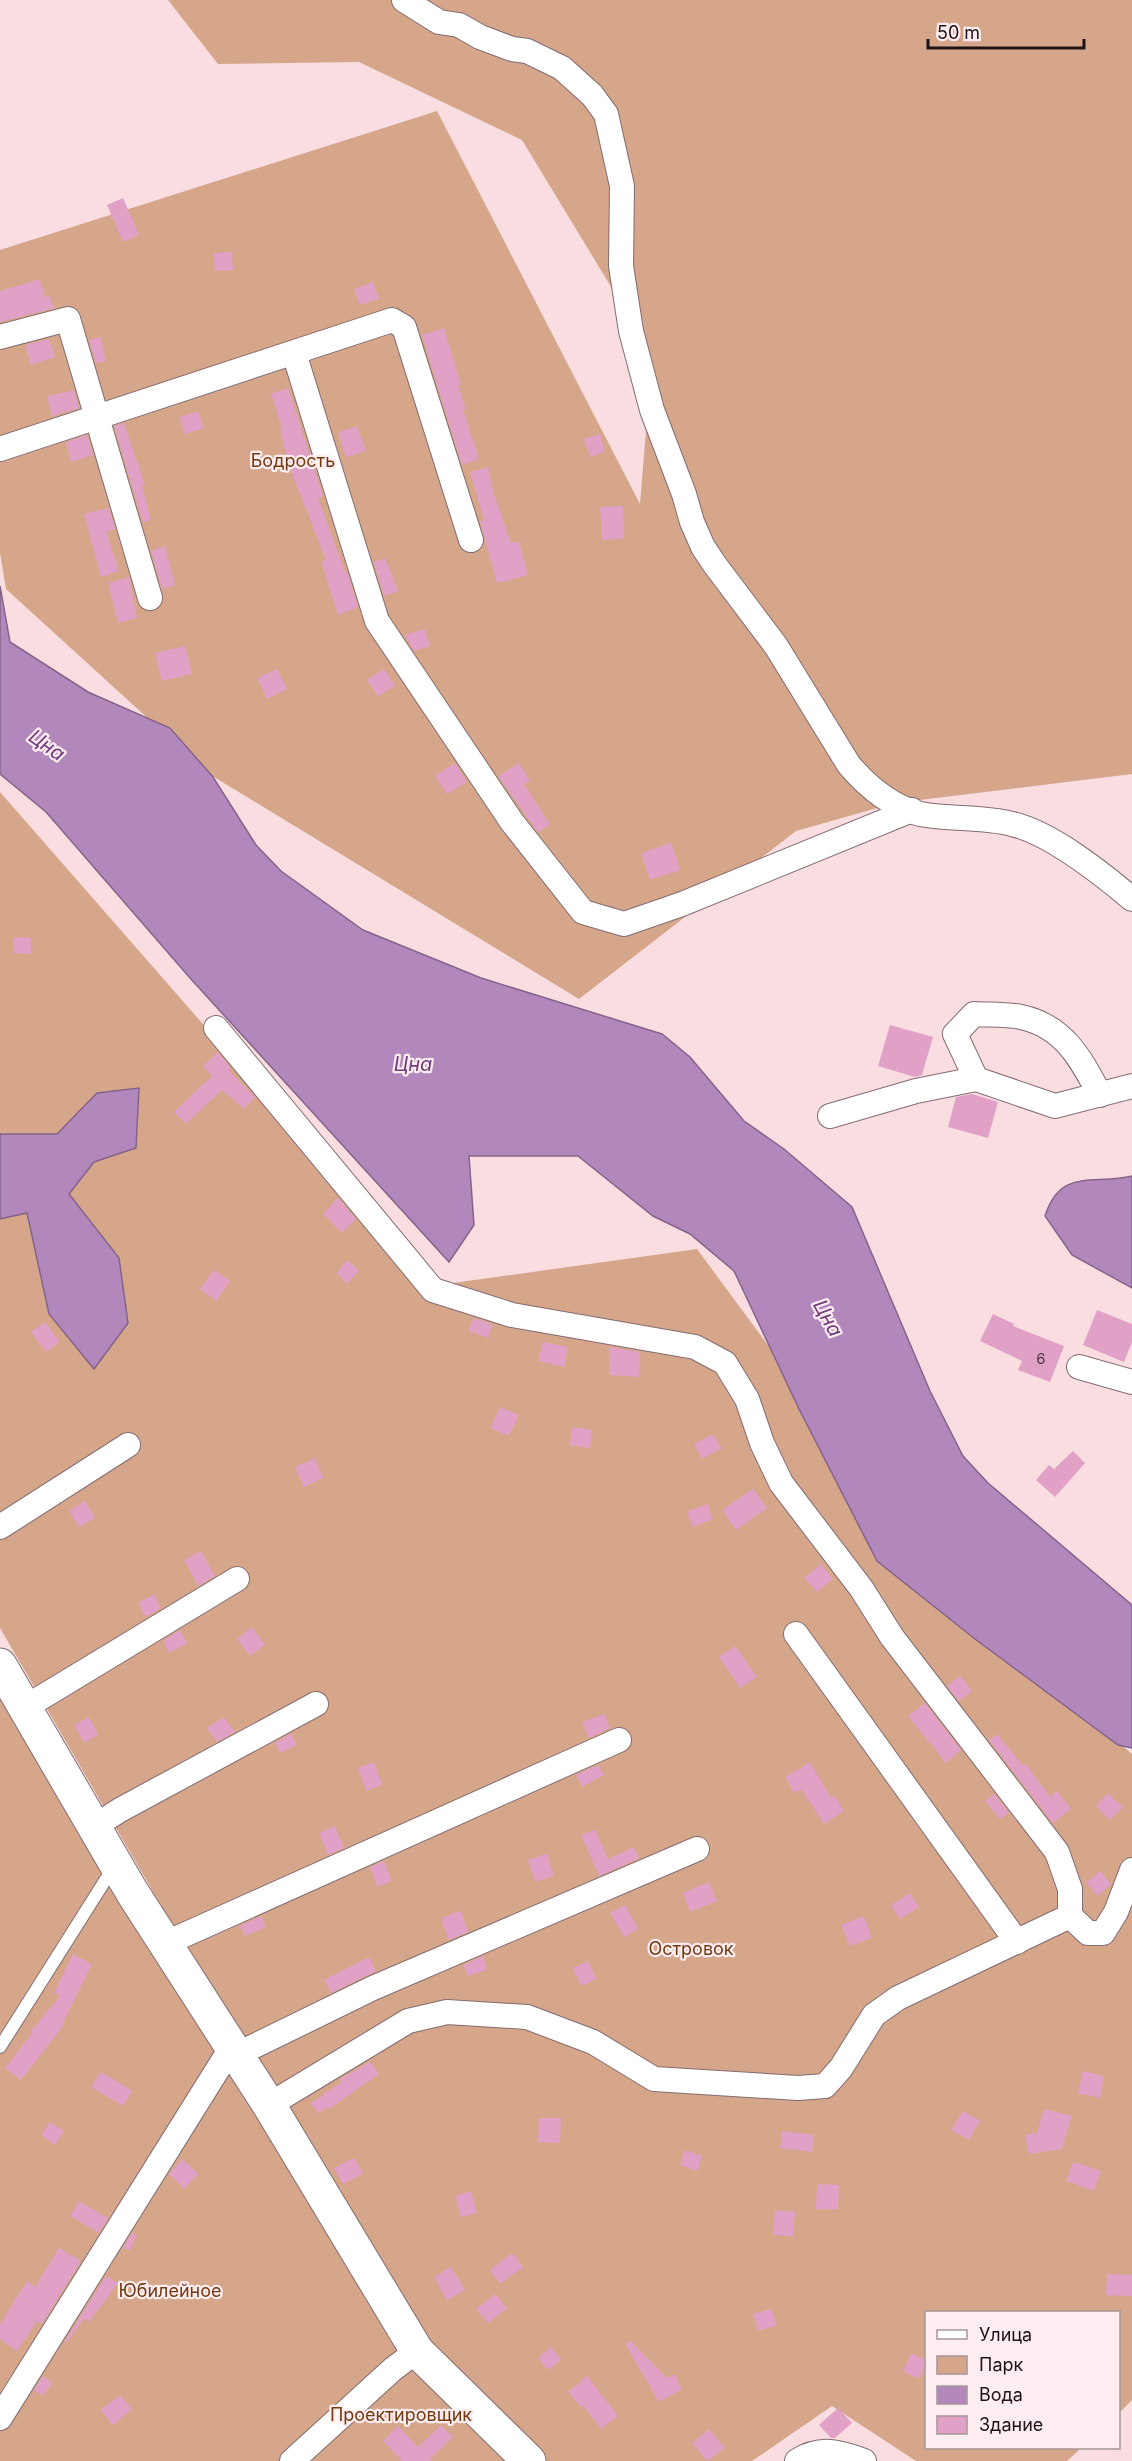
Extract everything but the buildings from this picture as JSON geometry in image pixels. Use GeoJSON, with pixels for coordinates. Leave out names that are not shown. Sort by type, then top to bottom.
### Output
{"type":"FeatureCollection","features":[{"type":"Feature","properties":{"kind":"street"},"geometry":{"type":"LineString","coordinates":[[404,0],[439,22],[459,25],[480,37],[512,49],[527,51],[562,68],[592,95],[606,114],[622,186],[621,266],[631,331],[652,411],[684,494],[692,522],[703,547],[776,646],[849,765],[885,798],[919,813],[974,817],[1012,824],[1034,831],[1070,853],[1132,899]]}},
{"type":"Feature","properties":{"kind":"street"},"geometry":{"type":"LineString","coordinates":[[0,338],[68,319],[150,598]]}},
{"type":"Feature","properties":{"kind":"street"},"geometry":{"type":"LineString","coordinates":[[0,449],[392,320],[404,327],[471,540]]}},
{"type":"Feature","properties":{"kind":"street"},"geometry":{"type":"LineString","coordinates":[[294,352],[377,621],[512,822],[583,912],[624,924],[682,904],[912,810]]}},
{"type":"Feature","properties":{"kind":"street"},"geometry":{"type":"LineString","coordinates":[[975,1079],[955,1034],[974,1014],[1021,1017],[1057,1031],[1081,1058],[1100,1095]]}},
{"type":"Feature","properties":{"kind":"street"},"geometry":{"type":"LineString","coordinates":[[216,1028],[433,1290],[512,1315],[695,1347],[725,1363],[747,1399],[762,1443],[781,1483],[861,1588],[892,1637],[1057,1852],[1070,1889],[1070,1917],[1088,1933],[1103,1933],[1116,1912],[1132,1870]]}},
{"type":"Feature","properties":{"kind":"street"},"geometry":{"type":"LineString","coordinates":[[830,1116],[916,1091],[975,1079],[1055,1106],[1132,1086]]}},
{"type":"Feature","properties":{"kind":"street"},"geometry":{"type":"LineString","coordinates":[[1079,1367],[1132,1382]]}},
{"type":"Feature","properties":{"kind":"street"},"geometry":{"type":"LineString","coordinates":[[0,1527],[128,1445]]}},
{"type":"Feature","properties":{"kind":"street"},"geometry":{"type":"LineString","coordinates":[[237,1579],[9,1689],[95,1826],[115,1864],[164,1944],[268,2105],[417,2351],[518,2458]]}},
{"type":"Feature","properties":{"kind":"street"},"geometry":{"type":"LineString","coordinates":[[796,1634],[1017,1942]]}},
{"type":"Feature","properties":{"kind":"street"},"geometry":{"type":"LineString","coordinates":[[95,1826],[316,1704]]}},
{"type":"Feature","properties":{"kind":"street"},"geometry":{"type":"LineString","coordinates":[[164,1944],[619,1740]]}},
{"type":"Feature","properties":{"kind":"street"},"geometry":{"type":"LineString","coordinates":[[0,2418],[233,2051],[373,1988],[697,1849]]}},
{"type":"Feature","properties":{"kind":"street"},"geometry":{"type":"LineString","coordinates":[[268,2105],[408,2021],[447,2012],[527,2017],[593,2042],[654,2079],[798,2088],[825,2085],[841,2068],[874,2015],[898,1998],[1070,1917]]}},
{"type":"Feature","properties":{"kind":"street"},"geometry":{"type":"LineString","coordinates":[[292,2461],[393,2369],[417,2351]]}},
{"type":"Feature","properties":{"kind":"street"},"geometry":{"type":"LineString","coordinates":[[797,2461],[811,2452],[843,2453],[864,2461]]}},
{"type":"Feature","properties":{"kind":"lane"},"geometry":{"type":"LineString","coordinates":[[0,2047],[115,1864]]}},
{"type":"Feature","properties":{"kind":"green space","name":"Бодрость"},"geometry":{"type":"Polygon","coordinates":[[[168,0],[1132,0],[1132,774],[895,803],[796,831],[579,999],[209,774],[6,589],[0,553],[0,250],[437,111],[640,504],[647,419],[613,290],[522,140],[359,62],[218,64],[168,0]]]}},
{"type":"Feature","properties":{"kind":"green space","name":"Островок"},"geometry":{"type":"Polygon","coordinates":[[[0,792],[432,1286],[697,1249],[968,1616],[1132,1754],[1132,2400],[1120,2412],[1120,2311],[925,2311],[925,2449],[1080,2449],[1067,2461],[916,2461],[832,2406],[752,2461],[543,2461],[417,2331],[268,2090],[0,1628],[0,792]]]}},
{"type":"Feature","properties":{"kind":"green space","name":"Юбилейное"},"geometry":{"type":"Polygon","coordinates":[[[0,1675],[414,2362],[523,2461],[0,2461],[0,1675]]]}},
{"type":"Feature","properties":{"kind":"water","name":"Цна"},"geometry":{"type":"Polygon","coordinates":[[[0,586],[10,642],[88,692],[170,728],[213,777],[256,845],[281,871],[363,930],[481,978],[662,1034],[690,1057],[744,1121],[784,1149],[852,1207],[930,1391],[963,1456],[988,1483],[1132,1605],[1132,1748],[1118,1745],[975,1639],[877,1561],[799,1409],[734,1271],[690,1234],[653,1216],[578,1156],[469,1156],[474,1225],[449,1262],[190,978],[46,812],[0,774],[0,586]]]}},
{"type":"Feature","properties":{"kind":"water"},"geometry":{"type":"Polygon","coordinates":[[[139,1088],[136,1148],[94,1162],[69,1194],[119,1258],[128,1323],[94,1369],[49,1314],[27,1213],[0,1219],[0,1134],[57,1134],[97,1093],[139,1088]]]}},
{"type":"Feature","properties":{"kind":"water"},"geometry":{"type":"Polygon","coordinates":[[[1132,1176],[1132,1288],[1072,1255],[1045,1216],[1052,1200],[1060,1190],[1070,1184],[1132,1176]]]}},
{"type":"Feature","properties":{"kind":"park label","name":"Проектировщик"},"geometry":{"type":"Point","coordinates":[401,2414]}}]}
